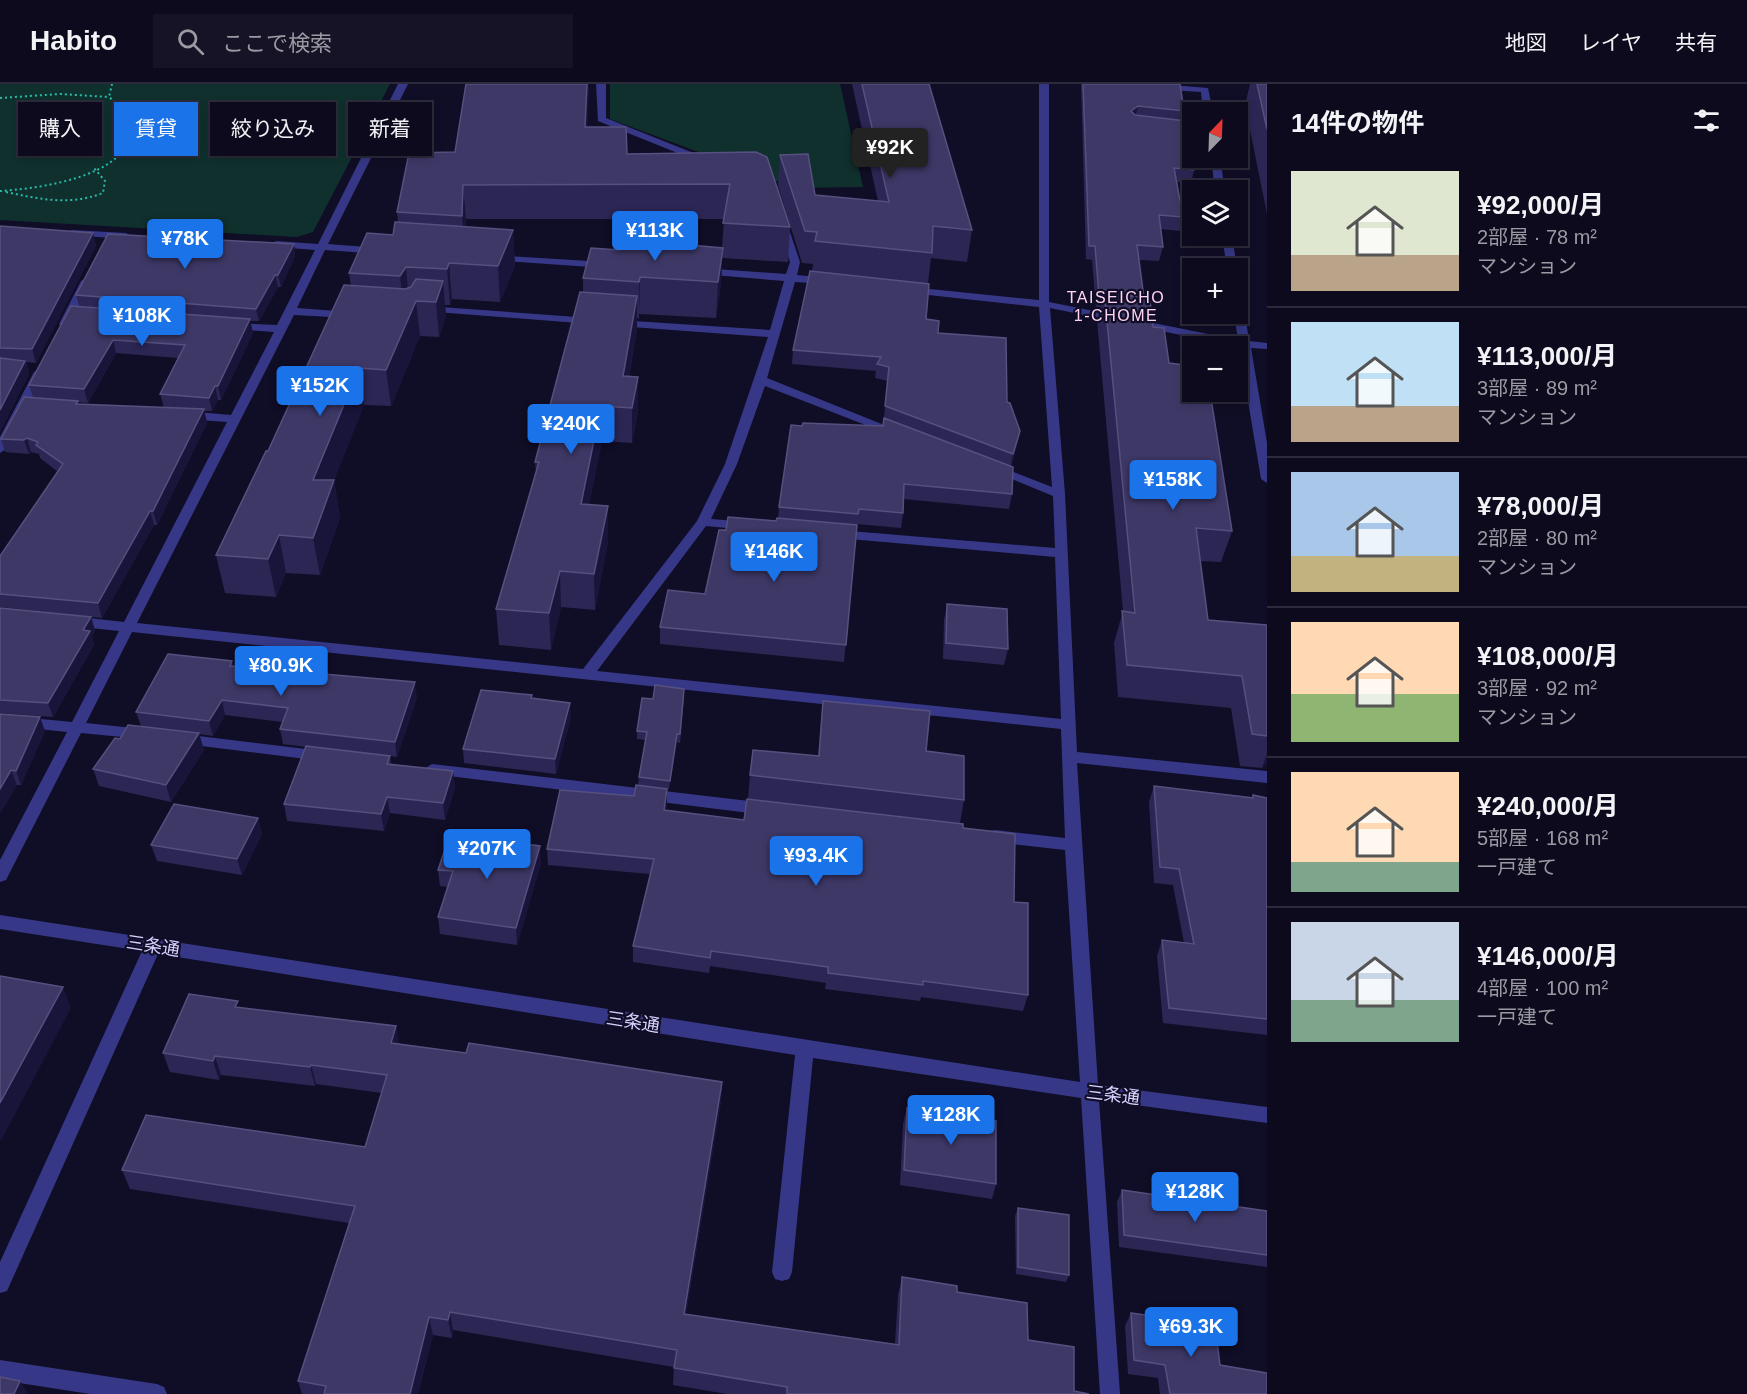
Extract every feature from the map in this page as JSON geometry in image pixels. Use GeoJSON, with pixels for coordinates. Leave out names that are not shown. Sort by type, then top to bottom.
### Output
{"type":"FeatureCollection","features":[{"type":"Feature","properties":{"kind":"street"},"geometry":{"type":"LineString","coordinates":[[0,876],[281,329],[403,84]]}},
{"type":"Feature","properties":{"kind":"street"},"geometry":{"type":"LineString","coordinates":[[601,84],[601,119],[718,166]]}},
{"type":"Feature","properties":{"kind":"street"},"geometry":{"type":"LineString","coordinates":[[1044,84],[1044,304],[1059,494],[1073,845],[1110,1394]]}},
{"type":"Feature","properties":{"kind":"street"},"geometry":{"type":"LineString","coordinates":[[1121,84],[1205,90],[1207,102]]}},
{"type":"Feature","properties":{"kind":"street"},"geometry":{"type":"LineString","coordinates":[[1158,126],[1182,129]]}},
{"type":"Feature","properties":{"kind":"street"},"geometry":{"type":"LineString","coordinates":[[588,673],[703,522],[731,464],[761,380],[795,262],[781,219]]}},
{"type":"Feature","properties":{"kind":"street"},"geometry":{"type":"LineString","coordinates":[[64,232],[107,240],[133,236]]}},
{"type":"Feature","properties":{"kind":"street"},"geometry":{"type":"LineString","coordinates":[[262,243],[391,251]]}},
{"type":"Feature","properties":{"kind":"street"},"geometry":{"type":"LineString","coordinates":[[485,257],[614,266]]}},
{"type":"Feature","properties":{"kind":"street"},"geometry":{"type":"LineString","coordinates":[[684,270],[836,282]]}},
{"type":"Feature","properties":{"kind":"street"},"geometry":{"type":"LineString","coordinates":[[61,332],[76,314],[90,274]]}},
{"type":"Feature","properties":{"kind":"street"},"geometry":{"type":"LineString","coordinates":[[894,288],[1044,304],[1203,336]]}},
{"type":"Feature","properties":{"kind":"street"},"geometry":{"type":"LineString","coordinates":[[414,308],[774,334]]}},
{"type":"Feature","properties":{"kind":"street"},"geometry":{"type":"LineString","coordinates":[[290,311],[361,315]]}},
{"type":"Feature","properties":{"kind":"street"},"geometry":{"type":"LineString","coordinates":[[222,325],[281,329]]}},
{"type":"Feature","properties":{"kind":"street"},"geometry":{"type":"LineString","coordinates":[[1248,344],[1267,346]]}},
{"type":"Feature","properties":{"kind":"street"},"geometry":{"type":"LineString","coordinates":[[0,449],[29,404],[40,366]]}},
{"type":"Feature","properties":{"kind":"street"},"geometry":{"type":"LineString","coordinates":[[1248,372],[1267,479]]}},
{"type":"Feature","properties":{"kind":"street"},"geometry":{"type":"LineString","coordinates":[[761,380],[916,439]]}},
{"type":"Feature","properties":{"kind":"street"},"geometry":{"type":"LineString","coordinates":[[175,414],[233,419]]}},
{"type":"Feature","properties":{"kind":"street"},"geometry":{"type":"LineString","coordinates":[[982,464],[1059,494]]}},
{"type":"Feature","properties":{"kind":"street"},"geometry":{"type":"LineString","coordinates":[[703,522],[763,528]]}},
{"type":"Feature","properties":{"kind":"street"},"geometry":{"type":"LineString","coordinates":[[822,533],[1060,553]]}},
{"type":"Feature","properties":{"kind":"street"},"geometry":{"type":"LineString","coordinates":[[58,619],[1069,724]]}},
{"type":"Feature","properties":{"kind":"street"},"geometry":{"type":"LineString","coordinates":[[0,720],[338,758]]}},
{"type":"Feature","properties":{"kind":"street"},"geometry":{"type":"LineString","coordinates":[[1069,757],[1267,777]]}},
{"type":"Feature","properties":{"kind":"street"},"geometry":{"type":"LineString","coordinates":[[421,768],[777,810]]}},
{"type":"Feature","properties":{"kind":"street"},"geometry":{"type":"LineString","coordinates":[[978,834],[1073,845]]}},
{"type":"Feature","properties":{"kind":"street","name":"三条通"},"geometry":{"type":"LineString","coordinates":[[0,922],[805,1049],[1089,1092],[1267,1115]]}},
{"type":"Feature","properties":{"kind":"street"},"geometry":{"type":"LineString","coordinates":[[0,1284],[153,945]]}},
{"type":"Feature","properties":{"kind":"street"},"geometry":{"type":"LineString","coordinates":[[782,1272],[805,1049]]}},
{"type":"Feature","properties":{"kind":"street"},"geometry":{"type":"LineString","coordinates":[[0,1370],[157,1394]]}},
{"type":"Feature","properties":{"kind":"path"},"geometry":{"type":"LineString","coordinates":[[109,97],[112,84]]}},
{"type":"Feature","properties":{"kind":"path"},"geometry":{"type":"LineString","coordinates":[[0,98],[60,94],[109,97],[138,122],[129,142],[116,158],[33,189],[0,191]]}},
{"type":"Feature","properties":{"kind":"path"},"geometry":{"type":"LineString","coordinates":[[0,191],[68,202],[88,200],[103,193],[105,182],[94,168]]}},
{"type":"Feature","properties":{"kind":"green space"},"geometry":{"type":"Polygon","coordinates":[[[0,84],[390,84],[381,102],[348,102],[348,156],[353,156],[313,232],[297,237],[0,220],[0,84]]]}},
{"type":"Feature","properties":{"kind":"green space"},"geometry":{"type":"Polygon","coordinates":[[[610,84],[840,84],[863,187],[795,188],[610,119],[610,84]]]}},
{"type":"Feature","properties":{"kind":"building"},"geometry":{"type":"Polygon","coordinates":[[[466,84],[587,84],[585,127],[626,127],[627,154],[756,152],[767,157],[790,227],[723,223],[730,184],[463,185],[462,216],[397,212],[408,156],[432,156],[432,152],[455,152],[466,84]]]}},
{"type":"Feature","properties":{"kind":"building"},"geometry":{"type":"Polygon","coordinates":[[[862,84],[929,84],[972,230],[933,226],[932,253],[815,241],[817,232],[805,231],[780,155],[808,154],[815,195],[889,202],[862,84]]]}},
{"type":"Feature","properties":{"kind":"building"},"geometry":{"type":"Polygon","coordinates":[[[1083,84],[1180,84],[1182,111],[1138,106],[1131,111],[1135,115],[1182,121],[1182,168],[1194,168],[1194,170],[1174,168],[1182,217],[1159,215],[1163,247],[1137,245],[1144,298],[1104,290],[1102,296],[1099,295],[1095,246],[1089,246],[1083,84]]]}},
{"type":"Feature","properties":{"kind":"building"},"geometry":{"type":"Polygon","coordinates":[[[1257,84],[1267,84],[1267,129],[1257,84]]]}},
{"type":"Feature","properties":{"kind":"building"},"geometry":{"type":"Polygon","coordinates":[[[395,222],[513,230],[498,266],[449,263],[447,269],[406,267],[400,276],[349,273],[367,233],[393,235],[395,222]]]}},
{"type":"Feature","properties":{"kind":"building"},"geometry":{"type":"Polygon","coordinates":[[[0,226],[93,233],[32,349],[0,348],[0,226]]]}},
{"type":"Feature","properties":{"kind":"building"},"geometry":{"type":"Polygon","coordinates":[[[108,234],[294,244],[278,275],[275,275],[256,309],[76,295],[108,234]]]}},
{"type":"Feature","properties":{"kind":"building"},"geometry":{"type":"Polygon","coordinates":[[[623,239],[723,248],[718,282],[640,277],[639,282],[583,278],[591,248],[620,250],[623,239]]]}},
{"type":"Feature","properties":{"kind":"building"},"geometry":{"type":"Polygon","coordinates":[[[810,271],[929,284],[926,319],[939,321],[938,333],[1006,338],[1007,402],[1010,403],[1020,431],[1013,454],[885,406],[889,367],[877,364],[881,357],[793,350],[810,271]]]}},
{"type":"Feature","properties":{"kind":"building"},"geometry":{"type":"Polygon","coordinates":[[[416,279],[443,281],[436,302],[416,301],[386,370],[359,368],[313,480],[334,480],[313,538],[279,535],[268,559],[216,555],[268,451],[344,285],[405,289],[411,287],[416,279]]]}},
{"type":"Feature","properties":{"kind":"building"},"geometry":{"type":"Polygon","coordinates":[[[1104,290],[1150,300],[1153,327],[1164,328],[1169,363],[1182,365],[1182,402],[1212,402],[1232,531],[1196,528],[1208,620],[1267,625],[1267,736],[1252,734],[1242,676],[1127,665],[1122,611],[1135,613],[1104,290]]]}},
{"type":"Feature","properties":{"kind":"building"},"geometry":{"type":"Polygon","coordinates":[[[580,292],[637,296],[623,376],[638,377],[632,408],[601,406],[581,504],[608,506],[594,574],[560,571],[549,613],[496,609],[539,462],[535,462],[580,292]]]}},
{"type":"Feature","properties":{"kind":"building"},"geometry":{"type":"Polygon","coordinates":[[[71,306],[250,319],[218,386],[215,386],[209,398],[160,394],[185,345],[113,340],[84,389],[29,385],[71,306]]]}},
{"type":"Feature","properties":{"kind":"building"},"geometry":{"type":"Polygon","coordinates":[[[0,358],[25,361],[0,410],[0,358]]]}},
{"type":"Feature","properties":{"kind":"building"},"geometry":{"type":"Polygon","coordinates":[[[24,397],[78,401],[76,404],[204,409],[153,511],[150,511],[98,603],[0,594],[0,556],[63,464],[36,445],[38,442],[27,438],[24,440],[1,439],[24,397]]]}},
{"type":"Feature","properties":{"kind":"building"},"geometry":{"type":"Polygon","coordinates":[[[884,418],[1013,467],[1012,494],[904,484],[903,513],[859,509],[858,514],[779,507],[791,425],[802,426],[803,423],[883,426],[884,418]]]}},
{"type":"Feature","properties":{"kind":"building"},"geometry":{"type":"Polygon","coordinates":[[[728,517],[776,521],[777,518],[857,525],[846,645],[660,627],[668,590],[705,594],[719,530],[726,530],[728,517]]]}},
{"type":"Feature","properties":{"kind":"building"},"geometry":{"type":"Polygon","coordinates":[[[947,604],[1007,609],[1008,649],[946,643],[947,604]]]}},
{"type":"Feature","properties":{"kind":"building"},"geometry":{"type":"Polygon","coordinates":[[[0,608],[91,617],[83,630],[90,631],[48,703],[0,700],[0,608]]]}},
{"type":"Feature","properties":{"kind":"building"},"geometry":{"type":"Polygon","coordinates":[[[168,654],[232,661],[230,666],[415,682],[395,742],[280,729],[288,708],[222,700],[209,721],[136,712],[168,654]]]}},
{"type":"Feature","properties":{"kind":"building"},"geometry":{"type":"Polygon","coordinates":[[[655,685],[684,689],[680,734],[677,734],[670,781],[639,777],[647,732],[637,731],[642,698],[653,699],[655,685]]]}},
{"type":"Feature","properties":{"kind":"building"},"geometry":{"type":"Polygon","coordinates":[[[481,690],[532,695],[531,698],[570,703],[555,759],[463,749],[481,690]]]}},
{"type":"Feature","properties":{"kind":"building"},"geometry":{"type":"Polygon","coordinates":[[[823,701],[930,711],[926,751],[964,756],[964,800],[750,775],[753,750],[819,756],[823,701]]]}},
{"type":"Feature","properties":{"kind":"building"},"geometry":{"type":"Polygon","coordinates":[[[0,714],[40,717],[16,771],[11,770],[0,789],[0,714]]]}},
{"type":"Feature","properties":{"kind":"building"},"geometry":{"type":"Polygon","coordinates":[[[128,725],[199,733],[166,785],[93,769],[115,738],[120,739],[128,725]]]}},
{"type":"Feature","properties":{"kind":"building"},"geometry":{"type":"Polygon","coordinates":[[[306,746],[390,756],[387,764],[453,771],[443,803],[387,797],[381,814],[284,804],[306,746]]]}},
{"type":"Feature","properties":{"kind":"building"},"geometry":{"type":"Polygon","coordinates":[[[636,785],[667,789],[664,810],[744,820],[747,799],[963,824],[963,828],[1015,834],[1014,902],[1028,903],[1028,995],[923,981],[923,985],[828,973],[828,967],[711,951],[710,958],[633,946],[654,859],[547,849],[560,790],[634,796],[636,785]]]}},
{"type":"Feature","properties":{"kind":"building"},"geometry":{"type":"Polygon","coordinates":[[[1154,786],[1267,798],[1267,1019],[1169,1008],[1162,940],[1194,944],[1179,869],[1160,867],[1154,786]]]}},
{"type":"Feature","properties":{"kind":"building"},"geometry":{"type":"Polygon","coordinates":[[[174,804],[258,818],[237,859],[151,845],[174,804]]]}},
{"type":"Feature","properties":{"kind":"building"},"geometry":{"type":"Polygon","coordinates":[[[450,834],[540,846],[516,928],[438,917],[453,871],[438,870],[450,834]]]}},
{"type":"Feature","properties":{"kind":"building"},"geometry":{"type":"Polygon","coordinates":[[[0,976],[63,987],[0,1103],[0,976]]]}},
{"type":"Feature","properties":{"kind":"building"},"geometry":{"type":"Polygon","coordinates":[[[189,994],[238,1001],[235,1007],[396,1026],[391,1043],[466,1053],[469,1043],[722,1082],[684,1314],[899,1345],[902,1277],[957,1286],[957,1292],[1027,1303],[1028,1340],[1074,1347],[1074,1391],[1089,1394],[787,1394],[787,1387],[674,1368],[677,1350],[450,1312],[448,1320],[429,1317],[410,1394],[324,1394],[326,1386],[298,1381],[355,1206],[122,1170],[146,1115],[365,1147],[387,1075],[215,1056],[213,1061],[163,1053],[189,994]]]}},
{"type":"Feature","properties":{"kind":"building"},"geometry":{"type":"Polygon","coordinates":[[[907,1108],[996,1121],[996,1184],[904,1170],[907,1108]]]}},
{"type":"Feature","properties":{"kind":"building"},"geometry":{"type":"Polygon","coordinates":[[[1122,1190],[1267,1211],[1267,1255],[1124,1235],[1122,1190]]]}},
{"type":"Feature","properties":{"kind":"building"},"geometry":{"type":"Polygon","coordinates":[[[1018,1208],[1069,1215],[1069,1275],[1018,1267],[1018,1208]]]}},
{"type":"Feature","properties":{"kind":"building"},"geometry":{"type":"Polygon","coordinates":[[[1131,1313],[1215,1325],[1220,1365],[1267,1373],[1267,1394],[1170,1394],[1165,1365],[1134,1360],[1131,1313]]]}},
{"type":"Feature","properties":{"kind":"building"},"geometry":{"type":"Polygon","coordinates":[[[0,1377],[20,1381],[14,1394],[0,1394],[0,1377]]]}},
{"type":"Feature","properties":{"kind":"district","name":"TAISEICHO 1-CHOME"},"geometry":{"type":"Point","coordinates":[1116,306]}}]}
